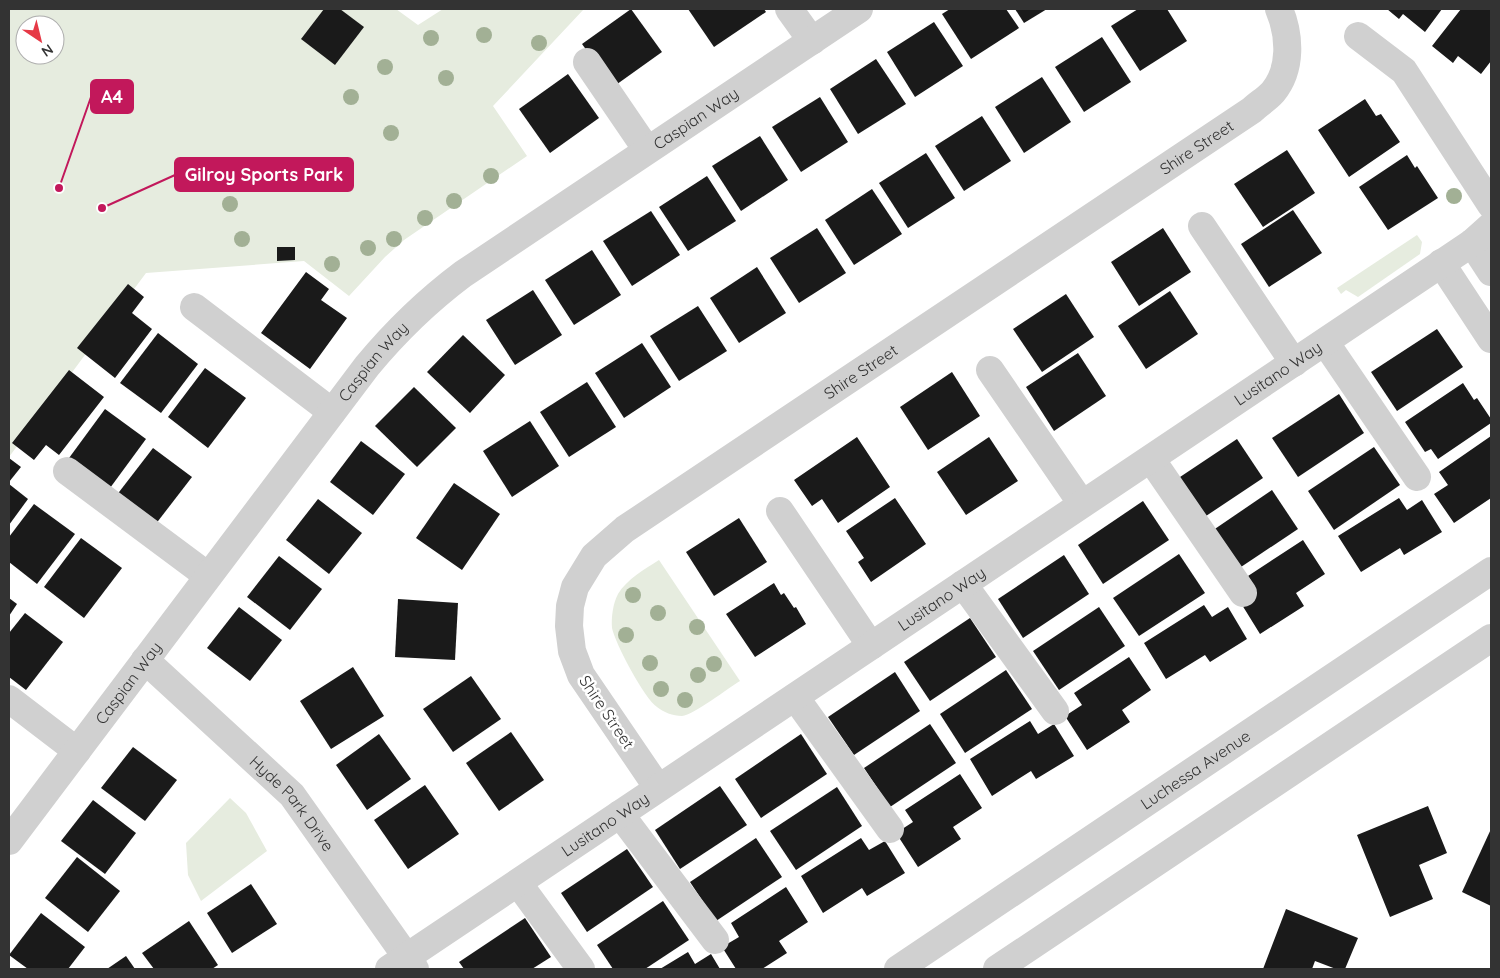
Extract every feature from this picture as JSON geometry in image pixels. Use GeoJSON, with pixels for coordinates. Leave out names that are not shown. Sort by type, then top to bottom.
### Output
{"type":"FeatureCollection","features":[{"type":"Feature","properties":{"kind":"street"},"geometry":{"type":"LineString","coordinates":[[789,9],[812,41]]}},
{"type":"Feature","properties":{"kind":"street","name":"Caspian Way"},"geometry":{"type":"LineString","coordinates":[[9,841],[388,340],[436,294],[463,274],[859,9]]}},
{"type":"Feature","properties":{"kind":"street","name":"Shire Street"},"geometry":{"type":"LineString","coordinates":[[658,788],[581,675],[572,651],[569,626],[570,606],[575,587],[594,556],[625,529],[1252,110],[1273,91],[1286,67],[1286,30],[1279,9]]}},
{"type":"Feature","properties":{"kind":"street"},"geometry":{"type":"LineString","coordinates":[[1358,36],[1404,71],[1491,206]]}},
{"type":"Feature","properties":{"kind":"street"},"geometry":{"type":"LineString","coordinates":[[587,62],[647,150]]}},
{"type":"Feature","properties":{"kind":"street"},"geometry":{"type":"LineString","coordinates":[[1202,226],[1294,362]]}},
{"type":"Feature","properties":{"kind":"street"},"geometry":{"type":"LineString","coordinates":[[1482,234],[1491,272]]}},
{"type":"Feature","properties":{"kind":"street","name":"Lusitano Way"},"geometry":{"type":"LineString","coordinates":[[404,965],[518,883],[658,788],[1151,459],[1482,234]]}},
{"type":"Feature","properties":{"kind":"street"},"geometry":{"type":"LineString","coordinates":[[1441,263],[1491,338]]}},
{"type":"Feature","properties":{"kind":"street"},"geometry":{"type":"LineString","coordinates":[[194,307],[332,412]]}},
{"type":"Feature","properties":{"kind":"street"},"geometry":{"type":"LineString","coordinates":[[1325,342],[1417,477]]}},
{"type":"Feature","properties":{"kind":"street"},"geometry":{"type":"LineString","coordinates":[[990,370],[1082,504]]}},
{"type":"Feature","properties":{"kind":"street"},"geometry":{"type":"LineString","coordinates":[[1151,459],[1243,593]]}},
{"type":"Feature","properties":{"kind":"street"},"geometry":{"type":"LineString","coordinates":[[67,471],[208,576]]}},
{"type":"Feature","properties":{"kind":"street"},"geometry":{"type":"LineString","coordinates":[[780,511],[871,646]]}},
{"type":"Feature","properties":{"kind":"street","name":"Luchessa Avenue"},"geometry":{"type":"LineString","coordinates":[[898,969],[1491,571]]}},
{"type":"Feature","properties":{"kind":"street"},"geometry":{"type":"LineString","coordinates":[[963,584],[1055,711]]}},
{"type":"Feature","properties":{"kind":"street"},"geometry":{"type":"LineString","coordinates":[[998,969],[1491,638]]}},
{"type":"Feature","properties":{"kind":"street","name":"Hyde Park Drive"},"geometry":{"type":"LineString","coordinates":[[145,660],[292,795],[404,965]]}},
{"type":"Feature","properties":{"kind":"street"},"geometry":{"type":"LineString","coordinates":[[795,697],[890,829]]}},
{"type":"Feature","properties":{"kind":"street"},"geometry":{"type":"LineString","coordinates":[[9,699],[77,750]]}},
{"type":"Feature","properties":{"kind":"street"},"geometry":{"type":"LineString","coordinates":[[620,814],[716,940]]}},
{"type":"Feature","properties":{"kind":"street"},"geometry":{"type":"LineString","coordinates":[[518,883],[581,969]]}},
{"type":"Feature","properties":{"kind":"shaded area"},"geometry":{"type":"Polygon","coordinates":[[[9,9],[396,9],[418,25],[443,9],[584,9],[493,106],[527,156],[404,240],[385,257],[349,296],[304,261],[146,273],[9,457],[9,9]]]}},
{"type":"Feature","properties":{"kind":"shaded area"},"geometry":{"type":"Polygon","coordinates":[[[1417,235],[1422,242],[1420,254],[1358,297],[1346,290],[1341,294],[1337,288],[1417,235]]]}},
{"type":"Feature","properties":{"kind":"shaded area"},"geometry":{"type":"Polygon","coordinates":[[[659,560],[740,681],[702,706],[682,716],[665,712],[651,702],[631,670],[618,645],[612,628],[613,611],[618,594],[631,579],[659,560]]]}},
{"type":"Feature","properties":{"kind":"shaded area"},"geometry":{"type":"Polygon","coordinates":[[[230,798],[246,813],[267,851],[201,901],[188,875],[186,843],[230,798]]]}},
{"type":"Feature","properties":{"kind":"building"},"geometry":{"type":"Polygon","coordinates":[[[324,9],[340,9],[364,27],[335,65],[301,39],[324,9]]]}},
{"type":"Feature","properties":{"kind":"building"},"geometry":{"type":"Polygon","coordinates":[[[631,9],[662,52],[613,87],[582,44],[631,9]]]}},
{"type":"Feature","properties":{"kind":"building"},"geometry":{"type":"Polygon","coordinates":[[[688,9],[764,9],[766,12],[714,47],[688,9]]]}},
{"type":"Feature","properties":{"kind":"building"},"geometry":{"type":"Polygon","coordinates":[[[950,9],[1006,9],[1019,28],[971,59],[942,14],[950,9]]]}},
{"type":"Feature","properties":{"kind":"building"},"geometry":{"type":"Polygon","coordinates":[[[1015,9],[1047,9],[1024,23],[1015,9]]]}},
{"type":"Feature","properties":{"kind":"building"},"geometry":{"type":"Polygon","coordinates":[[[1138,9],[1167,9],[1187,41],[1140,71],[1111,26],[1138,9]]]}},
{"type":"Feature","properties":{"kind":"building"},"geometry":{"type":"Polygon","coordinates":[[[1387,9],[1442,9],[1425,32],[1403,14],[1399,19],[1387,9]]]}},
{"type":"Feature","properties":{"kind":"building"},"geometry":{"type":"Polygon","coordinates":[[[1461,9],[1491,9],[1491,61],[1481,74],[1458,56],[1453,63],[1432,46],[1461,9]]]}},
{"type":"Feature","properties":{"kind":"building"},"geometry":{"type":"Polygon","coordinates":[[[934,22],[963,66],[915,97],[887,52],[934,22]]]}},
{"type":"Feature","properties":{"kind":"building"},"geometry":{"type":"Polygon","coordinates":[[[1102,37],[1131,82],[1084,112],[1055,67],[1102,37]]]}},
{"type":"Feature","properties":{"kind":"building"},"geometry":{"type":"Polygon","coordinates":[[[876,59],[906,104],[858,134],[830,89],[876,59]]]}},
{"type":"Feature","properties":{"kind":"building"},"geometry":{"type":"Polygon","coordinates":[[[568,74],[599,118],[550,153],[519,109],[568,74]]]}},
{"type":"Feature","properties":{"kind":"building"},"geometry":{"type":"Polygon","coordinates":[[[1042,77],[1071,122],[1024,153],[995,107],[1042,77]]]}},
{"type":"Feature","properties":{"kind":"building"},"geometry":{"type":"Polygon","coordinates":[[[820,97],[848,142],[801,172],[772,127],[820,97]]]}},
{"type":"Feature","properties":{"kind":"building"},"geometry":{"type":"Polygon","coordinates":[[[1365,99],[1376,116],[1381,114],[1400,142],[1349,177],[1318,130],[1365,99]]]}},
{"type":"Feature","properties":{"kind":"building"},"geometry":{"type":"Polygon","coordinates":[[[982,116],[1011,161],[964,191],[935,146],[982,116]]]}},
{"type":"Feature","properties":{"kind":"building"},"geometry":{"type":"Polygon","coordinates":[[[760,136],[788,180],[741,211],[712,166],[760,136]]]}},
{"type":"Feature","properties":{"kind":"building"},"geometry":{"type":"Polygon","coordinates":[[[1287,150],[1315,193],[1263,227],[1234,184],[1287,150]]]}},
{"type":"Feature","properties":{"kind":"building"},"geometry":{"type":"Polygon","coordinates":[[[926,153],[955,198],[908,228],[879,183],[926,153]]]}},
{"type":"Feature","properties":{"kind":"building"},"geometry":{"type":"Polygon","coordinates":[[[1407,155],[1415,168],[1417,166],[1438,198],[1388,230],[1359,187],[1407,155]]]}},
{"type":"Feature","properties":{"kind":"building"},"geometry":{"type":"Polygon","coordinates":[[[707,176],[736,221],[688,251],[659,207],[707,176]]]}},
{"type":"Feature","properties":{"kind":"building"},"geometry":{"type":"Polygon","coordinates":[[[872,189],[902,234],[854,265],[825,220],[872,189]]]}},
{"type":"Feature","properties":{"kind":"building"},"geometry":{"type":"Polygon","coordinates":[[[1293,210],[1322,253],[1269,287],[1241,244],[1293,210]]]}},
{"type":"Feature","properties":{"kind":"building"},"geometry":{"type":"Polygon","coordinates":[[[651,211],[680,255],[632,286],[603,241],[651,211]]]}},
{"type":"Feature","properties":{"kind":"building"},"geometry":{"type":"Polygon","coordinates":[[[817,228],[846,273],[799,303],[770,258],[817,228]]]}},
{"type":"Feature","properties":{"kind":"building"},"geometry":{"type":"Polygon","coordinates":[[[1163,228],[1191,272],[1139,306],[1111,262],[1163,228]]]}},
{"type":"Feature","properties":{"kind":"building"},"geometry":{"type":"Polygon","coordinates":[[[277,247],[295,247],[295,260],[277,261],[277,247]]]}},
{"type":"Feature","properties":{"kind":"building"},"geometry":{"type":"Polygon","coordinates":[[[592,250],[621,295],[574,325],[545,280],[592,250]]]}},
{"type":"Feature","properties":{"kind":"building"},"geometry":{"type":"Polygon","coordinates":[[[757,267],[786,313],[739,343],[710,298],[757,267]]]}},
{"type":"Feature","properties":{"kind":"building"},"geometry":{"type":"Polygon","coordinates":[[[306,272],[329,289],[321,300],[347,318],[310,369],[261,333],[306,272]]]}},
{"type":"Feature","properties":{"kind":"building"},"geometry":{"type":"Polygon","coordinates":[[[128,284],[144,297],[132,313],[152,329],[115,378],[77,348],[128,284]]]}},
{"type":"Feature","properties":{"kind":"building"},"geometry":{"type":"Polygon","coordinates":[[[533,290],[562,335],[515,365],[486,320],[533,290]]]}},
{"type":"Feature","properties":{"kind":"building"},"geometry":{"type":"Polygon","coordinates":[[[1170,291],[1198,334],[1146,369],[1118,326],[1170,291]]]}},
{"type":"Feature","properties":{"kind":"building"},"geometry":{"type":"Polygon","coordinates":[[[1066,294],[1094,337],[1042,372],[1013,329],[1066,294]]]}},
{"type":"Feature","properties":{"kind":"building"},"geometry":{"type":"Polygon","coordinates":[[[698,306],[727,351],[679,381],[650,336],[698,306]]]}},
{"type":"Feature","properties":{"kind":"building"},"geometry":{"type":"Polygon","coordinates":[[[1437,329],[1463,367],[1397,411],[1371,372],[1437,329]]]}},
{"type":"Feature","properties":{"kind":"building"},"geometry":{"type":"Polygon","coordinates":[[[158,333],[198,364],[161,413],[120,383],[158,333]]]}},
{"type":"Feature","properties":{"kind":"building"},"geometry":{"type":"Polygon","coordinates":[[[463,335],[505,375],[470,413],[427,372],[463,335]]]}},
{"type":"Feature","properties":{"kind":"building"},"geometry":{"type":"Polygon","coordinates":[[[642,343],[671,387],[624,418],[595,373],[642,343]]]}},
{"type":"Feature","properties":{"kind":"building"},"geometry":{"type":"Polygon","coordinates":[[[1078,353],[1106,396],[1054,431],[1026,387],[1078,353]]]}},
{"type":"Feature","properties":{"kind":"building"},"geometry":{"type":"Polygon","coordinates":[[[205,368],[246,398],[208,448],[168,417],[205,368]]]}},
{"type":"Feature","properties":{"kind":"building"},"geometry":{"type":"Polygon","coordinates":[[[69,370],[104,397],[59,455],[46,445],[34,460],[12,443],[69,370]]]}},
{"type":"Feature","properties":{"kind":"building"},"geometry":{"type":"Polygon","coordinates":[[[952,372],[980,416],[928,450],[900,407],[952,372]]]}},
{"type":"Feature","properties":{"kind":"building"},"geometry":{"type":"Polygon","coordinates":[[[587,382],[616,427],[569,457],[540,412],[587,382]]]}},
{"type":"Feature","properties":{"kind":"building"},"geometry":{"type":"Polygon","coordinates":[[[1463,383],[1474,400],[1477,398],[1491,419],[1491,423],[1438,459],[1431,449],[1425,452],[1405,422],[1463,383]]]}},
{"type":"Feature","properties":{"kind":"building"},"geometry":{"type":"Polygon","coordinates":[[[414,387],[456,428],[417,467],[375,426],[414,387]]]}},
{"type":"Feature","properties":{"kind":"building"},"geometry":{"type":"Polygon","coordinates":[[[1339,394],[1364,433],[1298,477],[1272,438],[1339,394]]]}},
{"type":"Feature","properties":{"kind":"building"},"geometry":{"type":"Polygon","coordinates":[[[105,409],[146,439],[110,488],[69,458],[105,409]]]}},
{"type":"Feature","properties":{"kind":"building"},"geometry":{"type":"Polygon","coordinates":[[[530,421],[559,466],[512,497],[483,451],[530,421]]]}},
{"type":"Feature","properties":{"kind":"building"},"geometry":{"type":"Polygon","coordinates":[[[1491,436],[1491,498],[1454,523],[1434,494],[1448,485],[1439,472],[1491,436]]]}},
{"type":"Feature","properties":{"kind":"building"},"geometry":{"type":"Polygon","coordinates":[[[857,437],[890,487],[838,523],[822,499],[812,506],[794,480],[857,437]]]}},
{"type":"Feature","properties":{"kind":"building"},"geometry":{"type":"Polygon","coordinates":[[[989,437],[1018,481],[966,515],[937,472],[989,437]]]}},
{"type":"Feature","properties":{"kind":"building"},"geometry":{"type":"Polygon","coordinates":[[[1237,439],[1263,478],[1197,522],[1171,483],[1237,439]]]}},
{"type":"Feature","properties":{"kind":"building"},"geometry":{"type":"Polygon","coordinates":[[[361,441],[405,474],[373,515],[330,482],[361,441]]]}},
{"type":"Feature","properties":{"kind":"building"},"geometry":{"type":"Polygon","coordinates":[[[1374,447],[1400,485],[1334,530],[1308,491],[1374,447]]]}},
{"type":"Feature","properties":{"kind":"building"},"geometry":{"type":"Polygon","coordinates":[[[153,448],[192,477],[155,525],[116,496],[153,448]]]}},
{"type":"Feature","properties":{"kind":"building"},"geometry":{"type":"Polygon","coordinates":[[[9,458],[21,467],[9,482],[9,458]]]}},
{"type":"Feature","properties":{"kind":"building"},"geometry":{"type":"Polygon","coordinates":[[[454,483],[500,514],[462,570],[416,538],[454,483]]]}},
{"type":"Feature","properties":{"kind":"building"},"geometry":{"type":"Polygon","coordinates":[[[9,484],[28,499],[9,525],[9,484]]]}},
{"type":"Feature","properties":{"kind":"building"},"geometry":{"type":"Polygon","coordinates":[[[1272,490],[1298,529],[1232,573],[1206,535],[1272,490]]]}},
{"type":"Feature","properties":{"kind":"building"},"geometry":{"type":"Polygon","coordinates":[[[895,498],[926,544],[871,582],[858,562],[864,558],[846,531],[895,498]]]}},
{"type":"Feature","properties":{"kind":"building"},"geometry":{"type":"Polygon","coordinates":[[[1399,498],[1407,510],[1422,500],[1442,532],[1404,555],[1400,548],[1361,572],[1338,536],[1399,498]]]}},
{"type":"Feature","properties":{"kind":"building"},"geometry":{"type":"Polygon","coordinates":[[[318,499],[362,533],[329,574],[286,540],[318,499]]]}},
{"type":"Feature","properties":{"kind":"building"},"geometry":{"type":"Polygon","coordinates":[[[1143,501],[1169,540],[1103,584],[1078,545],[1143,501]]]}},
{"type":"Feature","properties":{"kind":"building"},"geometry":{"type":"Polygon","coordinates":[[[34,504],[75,534],[37,584],[9,562],[9,537],[34,504]]]}},
{"type":"Feature","properties":{"kind":"building"},"geometry":{"type":"Polygon","coordinates":[[[739,518],[767,562],[714,596],[686,552],[739,518]]]}},
{"type":"Feature","properties":{"kind":"building"},"geometry":{"type":"Polygon","coordinates":[[[81,538],[122,568],[84,618],[44,587],[81,538]]]}},
{"type":"Feature","properties":{"kind":"building"},"geometry":{"type":"Polygon","coordinates":[[[1303,540],[1325,574],[1296,593],[1304,606],[1260,634],[1239,600],[1256,589],[1248,576],[1303,540]]]}},
{"type":"Feature","properties":{"kind":"building"},"geometry":{"type":"Polygon","coordinates":[[[1179,554],[1205,593],[1139,636],[1113,598],[1179,554]]]}},
{"type":"Feature","properties":{"kind":"building"},"geometry":{"type":"Polygon","coordinates":[[[1064,555],[1089,594],[1023,638],[998,599],[1064,555]]]}},
{"type":"Feature","properties":{"kind":"building"},"geometry":{"type":"Polygon","coordinates":[[[279,556],[322,589],[290,630],[247,597],[279,556]]]}},
{"type":"Feature","properties":{"kind":"building"},"geometry":{"type":"Polygon","coordinates":[[[774,583],[781,595],[784,593],[794,608],[796,607],[806,624],[755,657],[726,614],[774,583]]]}},
{"type":"Feature","properties":{"kind":"building"},"geometry":{"type":"Polygon","coordinates":[[[9,598],[17,604],[9,616],[9,598]]]}},
{"type":"Feature","properties":{"kind":"building"},"geometry":{"type":"Polygon","coordinates":[[[398,599],[458,603],[455,660],[395,657],[398,599]]]}},
{"type":"Feature","properties":{"kind":"building"},"geometry":{"type":"Polygon","coordinates":[[[1204,605],[1212,617],[1228,607],[1247,639],[1210,662],[1205,655],[1166,679],[1144,643],[1204,605]]]}},
{"type":"Feature","properties":{"kind":"building"},"geometry":{"type":"Polygon","coordinates":[[[239,607],[282,640],[250,681],[207,648],[239,607]]]}},
{"type":"Feature","properties":{"kind":"building"},"geometry":{"type":"Polygon","coordinates":[[[1099,607],[1125,646],[1059,690],[1033,651],[1099,607]]]}},
{"type":"Feature","properties":{"kind":"building"},"geometry":{"type":"Polygon","coordinates":[[[25,613],[63,642],[26,690],[9,677],[9,633],[25,613]]]}},
{"type":"Feature","properties":{"kind":"building"},"geometry":{"type":"Polygon","coordinates":[[[970,618],[996,657],[930,701],[904,662],[970,618]]]}},
{"type":"Feature","properties":{"kind":"building"},"geometry":{"type":"Polygon","coordinates":[[[1129,657],[1151,690],[1122,710],[1130,722],[1087,750],[1065,716],[1082,705],[1074,693],[1129,657]]]}},
{"type":"Feature","properties":{"kind":"building"},"geometry":{"type":"Polygon","coordinates":[[[353,667],[384,716],[331,749],[300,701],[353,667]]]}},
{"type":"Feature","properties":{"kind":"building"},"geometry":{"type":"Polygon","coordinates":[[[1006,670],[1032,709],[965,753],[940,714],[1006,670]]]}},
{"type":"Feature","properties":{"kind":"building"},"geometry":{"type":"Polygon","coordinates":[[[895,672],[920,711],[854,755],[828,717],[895,672]]]}},
{"type":"Feature","properties":{"kind":"building"},"geometry":{"type":"Polygon","coordinates":[[[471,676],[501,719],[453,752],[423,709],[471,676]]]}},
{"type":"Feature","properties":{"kind":"building"},"geometry":{"type":"Polygon","coordinates":[[[1030,721],[1038,734],[1054,724],[1074,756],[1036,779],[1031,771],[992,796],[970,759],[1030,721]]]}},
{"type":"Feature","properties":{"kind":"building"},"geometry":{"type":"Polygon","coordinates":[[[930,724],[956,763],[890,807],[864,768],[930,724]]]}},
{"type":"Feature","properties":{"kind":"building"},"geometry":{"type":"Polygon","coordinates":[[[511,732],[544,780],[499,811],[466,763],[511,732]]]}},
{"type":"Feature","properties":{"kind":"building"},"geometry":{"type":"Polygon","coordinates":[[[379,734],[411,779],[367,810],[336,765],[379,734]]]}},
{"type":"Feature","properties":{"kind":"building"},"geometry":{"type":"Polygon","coordinates":[[[801,734],[827,774],[761,818],[735,779],[801,734]]]}},
{"type":"Feature","properties":{"kind":"building"},"geometry":{"type":"Polygon","coordinates":[[[133,747],[177,780],[145,821],[101,788],[133,747]]]}},
{"type":"Feature","properties":{"kind":"building"},"geometry":{"type":"Polygon","coordinates":[[[960,774],[982,808],[953,827],[961,839],[918,867],[896,833],[913,822],[905,810],[960,774]]]}},
{"type":"Feature","properties":{"kind":"building"},"geometry":{"type":"Polygon","coordinates":[[[425,785],[459,834],[408,869],[374,820],[425,785]]]}},
{"type":"Feature","properties":{"kind":"building"},"geometry":{"type":"Polygon","coordinates":[[[720,786],[747,825],[680,869],[655,830],[720,786]]]}},
{"type":"Feature","properties":{"kind":"building"},"geometry":{"type":"Polygon","coordinates":[[[837,787],[862,826],[796,870],[770,831],[837,787]]]}},
{"type":"Feature","properties":{"kind":"building"},"geometry":{"type":"Polygon","coordinates":[[[93,800],[136,833],[105,874],[61,841],[93,800]]]}},
{"type":"Feature","properties":{"kind":"building"},"geometry":{"type":"Polygon","coordinates":[[[1428,806],[1447,853],[1419,865],[1433,899],[1390,917],[1357,835],[1428,806]]]}},
{"type":"Feature","properties":{"kind":"building"},"geometry":{"type":"Polygon","coordinates":[[[1491,829],[1491,906],[1462,892],[1491,829]]]}},
{"type":"Feature","properties":{"kind":"building"},"geometry":{"type":"Polygon","coordinates":[[[756,838],[782,877],[716,921],[690,882],[756,838]]]}},
{"type":"Feature","properties":{"kind":"building"},"geometry":{"type":"Polygon","coordinates":[[[861,838],[869,850],[885,841],[905,873],[867,896],[862,888],[823,913],[801,876],[861,838]]]}},
{"type":"Feature","properties":{"kind":"building"},"geometry":{"type":"Polygon","coordinates":[[[627,849],[653,887],[587,932],[561,893],[627,849]]]}},
{"type":"Feature","properties":{"kind":"building"},"geometry":{"type":"Polygon","coordinates":[[[77,857],[120,891],[88,932],[45,898],[77,857]]]}},
{"type":"Feature","properties":{"kind":"building"},"geometry":{"type":"Polygon","coordinates":[[[251,884],[277,924],[232,953],[207,913],[251,884]]]}},
{"type":"Feature","properties":{"kind":"building"},"geometry":{"type":"Polygon","coordinates":[[[786,887],[808,922],[779,941],[787,953],[762,969],[736,969],[722,947],[739,937],[731,923],[786,887]]]}},
{"type":"Feature","properties":{"kind":"building"},"geometry":{"type":"Polygon","coordinates":[[[663,901],[689,940],[645,969],[613,969],[597,945],[663,901]]]}},
{"type":"Feature","properties":{"kind":"building"},"geometry":{"type":"Polygon","coordinates":[[[1286,909],[1358,938],[1345,969],[1336,969],[1315,961],[1312,969],[1263,969],[1286,909]]]}},
{"type":"Feature","properties":{"kind":"building"},"geometry":{"type":"Polygon","coordinates":[[[41,913],[85,947],[68,969],[28,969],[9,955],[41,913]]]}},
{"type":"Feature","properties":{"kind":"building"},"geometry":{"type":"Polygon","coordinates":[[[525,918],[551,957],[532,969],[464,969],[459,962],[525,918]]]}},
{"type":"Feature","properties":{"kind":"building"},"geometry":{"type":"Polygon","coordinates":[[[189,921],[218,965],[212,969],[154,969],[142,953],[189,921]]]}},
{"type":"Feature","properties":{"kind":"building"},"geometry":{"type":"Polygon","coordinates":[[[688,952],[695,964],[711,954],[720,969],[660,969],[688,952]]]}},
{"type":"Feature","properties":{"kind":"building"},"geometry":{"type":"Polygon","coordinates":[[[126,956],[135,969],[107,969],[126,956]]]}},
{"type":"Feature","properties":{"kind":"place","name":"A4"},"geometry":{"type":"Point","coordinates":[59,188]}},
{"type":"Feature","properties":{"kind":"place","name":"Gilroy Sports Park"},"geometry":{"type":"Point","coordinates":[102,208]}}]}
